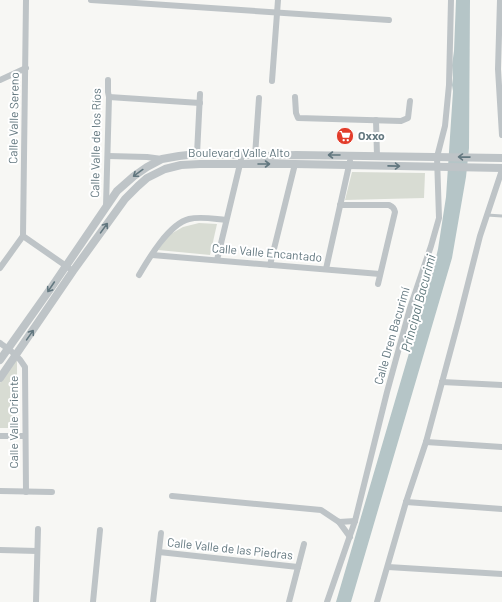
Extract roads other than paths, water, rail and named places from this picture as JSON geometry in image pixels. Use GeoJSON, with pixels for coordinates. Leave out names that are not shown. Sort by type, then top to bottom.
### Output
{"type":"FeatureCollection","features":[{"type":"Feature","properties":{"kind":"street","name":"Calle Valle Sereno"},"geometry":{"type":"LineString","coordinates":[[23,236],[26,0]]}},
{"type":"Feature","properties":{"kind":"street"},"geometry":{"type":"LineString","coordinates":[[91,0],[150,2],[277,13],[389,20]]}},
{"type":"Feature","properties":{"kind":"street"},"geometry":{"type":"LineString","coordinates":[[272,81],[278,0]]}},
{"type":"Feature","properties":{"kind":"street","name":"Calle Dren Bacurimí"},"geometry":{"type":"LineString","coordinates":[[327,602],[355,521],[387,392],[410,308],[439,218],[440,157],[449,91],[451,0]]}},
{"type":"Feature","properties":{"kind":"street"},"geometry":{"type":"LineString","coordinates":[[500,0],[498,69],[502,135]]}},
{"type":"Feature","properties":{"kind":"street"},"geometry":{"type":"LineString","coordinates":[[0,80],[26,68]]}},
{"type":"Feature","properties":{"kind":"street","name":"Calle Valle de los Ríos"},"geometry":{"type":"LineString","coordinates":[[106,207],[109,97],[108,80]]}},
{"type":"Feature","properties":{"kind":"street"},"geometry":{"type":"LineString","coordinates":[[197,154],[200,94]]}},
{"type":"Feature","properties":{"kind":"street"},"geometry":{"type":"LineString","coordinates":[[109,97],[200,103]]}},
{"type":"Feature","properties":{"kind":"street"},"geometry":{"type":"LineString","coordinates":[[296,97],[296,114],[298,118],[401,121],[408,118],[410,101]]}},
{"type":"Feature","properties":{"kind":"street"},"geometry":{"type":"LineString","coordinates":[[255,156],[259,98]]}},
{"type":"Feature","properties":{"kind":"street"},"geometry":{"type":"LineString","coordinates":[[376,120],[377,156]]}},
{"type":"Feature","properties":{"kind":"street","name":"Boulevard Valle Alto"},"geometry":{"type":"LineString","coordinates":[[0,360],[117,191],[147,167],[162,160],[197,154],[255,156],[296,155],[502,158]]}},
{"type":"Feature","properties":{"kind":"street"},"geometry":{"type":"LineString","coordinates":[[217,260],[242,155]]}},
{"type":"Feature","properties":{"kind":"street"},"geometry":{"type":"LineString","coordinates":[[108,156],[147,157],[162,160]]}},
{"type":"Feature","properties":{"kind":"street"},"geometry":{"type":"LineString","coordinates":[[326,269],[351,156]]}},
{"type":"Feature","properties":{"kind":"street","name":"Boulevard Valle Alto"},"geometry":{"type":"LineString","coordinates":[[0,378],[73,271],[125,199],[147,178],[165,169],[181,165],[200,164],[295,164],[486,167],[502,169]]}},
{"type":"Feature","properties":{"kind":"street"},"geometry":{"type":"LineString","coordinates":[[270,265],[295,164]]}},
{"type":"Feature","properties":{"kind":"street"},"geometry":{"type":"LineString","coordinates":[[376,602],[426,442],[480,236],[502,169]]}},
{"type":"Feature","properties":{"kind":"street"},"geometry":{"type":"LineString","coordinates":[[340,205],[389,205],[394,209],[395,212],[378,284]]}},
{"type":"Feature","properties":{"kind":"street"},"geometry":{"type":"LineString","coordinates":[[139,275],[168,233],[179,224],[189,219],[200,218],[226,220]]}},
{"type":"Feature","properties":{"kind":"street"},"geometry":{"type":"LineString","coordinates":[[0,268],[23,236],[73,271]]}},
{"type":"Feature","properties":{"kind":"street","name":"Calle Valle Encantado"},"geometry":{"type":"LineString","coordinates":[[152,255],[380,274]]}},
{"type":"Feature","properties":{"kind":"street"},"geometry":{"type":"LineString","coordinates":[[0,343],[16,355]]}},
{"type":"Feature","properties":{"kind":"street","name":"Calle Valle Oriente"},"geometry":{"type":"LineString","coordinates":[[16,355],[25,367],[26,492]]}},
{"type":"Feature","properties":{"kind":"street"},"geometry":{"type":"LineString","coordinates":[[442,382],[502,385]]}},
{"type":"Feature","properties":{"kind":"street"},"geometry":{"type":"LineString","coordinates":[[0,436],[25,436]]}},
{"type":"Feature","properties":{"kind":"street"},"geometry":{"type":"LineString","coordinates":[[426,442],[502,447]]}},
{"type":"Feature","properties":{"kind":"street"},"geometry":{"type":"LineString","coordinates":[[0,491],[52,492]]}},
{"type":"Feature","properties":{"kind":"street"},"geometry":{"type":"LineString","coordinates":[[172,496],[320,510],[339,522],[350,537]]}},
{"type":"Feature","properties":{"kind":"street"},"geometry":{"type":"LineString","coordinates":[[406,502],[502,509]]}},
{"type":"Feature","properties":{"kind":"street"},"geometry":{"type":"LineString","coordinates":[[339,522],[355,521]]}},
{"type":"Feature","properties":{"kind":"street"},"geometry":{"type":"LineString","coordinates":[[36,602],[38,530]]}},
{"type":"Feature","properties":{"kind":"street"},"geometry":{"type":"LineString","coordinates":[[92,602],[100,530]]}},
{"type":"Feature","properties":{"kind":"street"},"geometry":{"type":"LineString","coordinates":[[153,602],[161,533]]}},
{"type":"Feature","properties":{"kind":"street"},"geometry":{"type":"LineString","coordinates":[[289,602],[304,544]]}},
{"type":"Feature","properties":{"kind":"street"},"geometry":{"type":"LineString","coordinates":[[0,550],[37,551]]}},
{"type":"Feature","properties":{"kind":"street","name":"Calle Valle de las Piedras"},"geometry":{"type":"LineString","coordinates":[[159,552],[298,568]]}},
{"type":"Feature","properties":{"kind":"street"},"geometry":{"type":"LineString","coordinates":[[388,567],[502,574]]}},
{"type":"Feature","properties":{"kind":"lane"},"geometry":{"type":"LineString","coordinates":[[487,215],[502,216]]}},
{"type":"Feature","properties":{"kind":"place","name":"Oxxo"},"geometry":{"type":"Point","coordinates":[345,136]}},
{"type":"Feature","properties":{"kind":"water label","name":"Principal Bacurimi"},"geometry":{"type":"Point","coordinates":[418,303]}}]}
